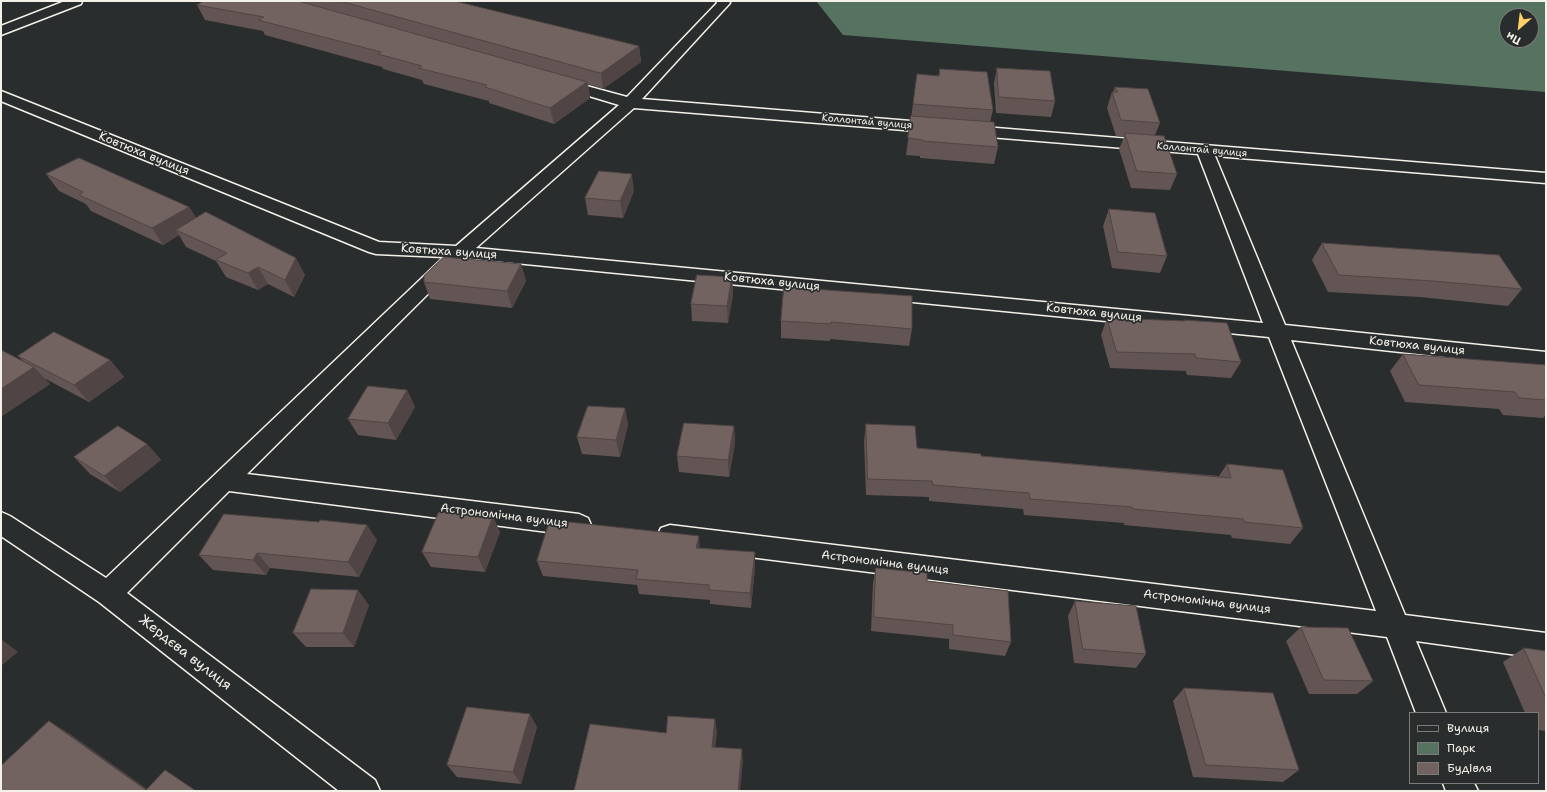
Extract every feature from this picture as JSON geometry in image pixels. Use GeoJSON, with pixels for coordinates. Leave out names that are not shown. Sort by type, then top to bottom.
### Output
{"type":"FeatureCollection","features":[{"type":"Feature","properties":{"kind":"street"},"geometry":{"type":"LineString","coordinates":[[1,31],[76,1]]}},
{"type":"Feature","properties":{"kind":"street"},"geometry":{"type":"LineString","coordinates":[[108,594],[460,252],[630,103],[723,2]]}},
{"type":"Feature","properties":{"kind":"street","name":"Коллонтай вулиця"},"geometry":{"type":"LineString","coordinates":[[547,79],[630,103],[1546,178]]}},
{"type":"Feature","properties":{"kind":"street","name":"Ковтюха вулиця"},"geometry":{"type":"LineString","coordinates":[[1,96],[376,248],[460,252],[1277,331],[1546,360]]}},
{"type":"Feature","properties":{"kind":"street"},"geometry":{"type":"LineString","coordinates":[[1204,150],[1431,712]]}},
{"type":"Feature","properties":{"kind":"street","name":"Астрономічна вулиця"},"geometry":{"type":"LineString","coordinates":[[224,481],[604,528]]}},
{"type":"Feature","properties":{"kind":"street","name":"Жердєва вулиця"},"geometry":{"type":"LineString","coordinates":[[1,523],[108,594],[364,791]]}},
{"type":"Feature","properties":{"kind":"street","name":"Астрономічна вулиця"},"geometry":{"type":"LineString","coordinates":[[644,533],[1546,646]]}},
{"type":"Feature","properties":{"kind":"green space"},"geometry":{"type":"Polygon","coordinates":[[[816,1],[1546,1],[1546,92],[843,35],[816,1]]]}},
{"type":"Feature","properties":{"kind":"building"},"geometry":{"type":"Polygon","coordinates":[[[204,1],[298,1],[587,82],[550,108],[485,87],[487,85],[418,68],[422,66],[378,54],[381,52],[258,20],[264,17],[197,5],[204,1]]]}},
{"type":"Feature","properties":{"kind":"building"},"geometry":{"type":"Polygon","coordinates":[[[340,1],[454,1],[639,46],[601,73],[340,1]]]}},
{"type":"Feature","properties":{"kind":"building"},"geometry":{"type":"Polygon","coordinates":[[[997,68],[1050,71],[1055,101],[999,97],[997,68]]]}},
{"type":"Feature","properties":{"kind":"building"},"geometry":{"type":"Polygon","coordinates":[[[940,69],[987,72],[993,110],[913,104],[917,74],[939,76],[940,69]]]}},
{"type":"Feature","properties":{"kind":"building"},"geometry":{"type":"Polygon","coordinates":[[[1115,87],[1148,89],[1160,123],[1121,120],[1112,92],[1117,92],[1115,87]]]}},
{"type":"Feature","properties":{"kind":"building"},"geometry":{"type":"Polygon","coordinates":[[[911,116],[994,122],[998,147],[923,141],[908,138],[911,116]]]}},
{"type":"Feature","properties":{"kind":"building"},"geometry":{"type":"Polygon","coordinates":[[[1125,133],[1164,136],[1177,174],[1137,171],[1125,133]]]}},
{"type":"Feature","properties":{"kind":"building"},"geometry":{"type":"Polygon","coordinates":[[[79,158],[189,207],[152,228],[79,195],[83,192],[46,174],[79,158]]]}},
{"type":"Feature","properties":{"kind":"building"},"geometry":{"type":"Polygon","coordinates":[[[599,171],[632,174],[620,201],[585,198],[599,171]]]}},
{"type":"Feature","properties":{"kind":"building"},"geometry":{"type":"Polygon","coordinates":[[[1109,209],[1155,213],[1167,256],[1118,252],[1109,209]]]}},
{"type":"Feature","properties":{"kind":"building"},"geometry":{"type":"Polygon","coordinates":[[[206,212],[296,258],[285,280],[258,267],[248,273],[216,260],[227,253],[176,230],[206,212]]]}},
{"type":"Feature","properties":{"kind":"building"},"geometry":{"type":"Polygon","coordinates":[[[1322,243],[1499,255],[1522,289],[1339,275],[1322,243]]]}},
{"type":"Feature","properties":{"kind":"building"},"geometry":{"type":"Polygon","coordinates":[[[444,257],[521,264],[507,291],[424,282],[424,276],[444,257]]]}},
{"type":"Feature","properties":{"kind":"building"},"geometry":{"type":"Polygon","coordinates":[[[697,275],[732,277],[727,306],[691,304],[697,275]]]}},
{"type":"Feature","properties":{"kind":"building"},"geometry":{"type":"Polygon","coordinates":[[[784,287],[912,296],[912,329],[831,322],[831,324],[781,321],[784,287]]]}},
{"type":"Feature","properties":{"kind":"building"},"geometry":{"type":"Polygon","coordinates":[[[1107,318],[1185,321],[1184,320],[1227,323],[1241,362],[1196,358],[1195,354],[1117,352],[1107,318]]]}},
{"type":"Feature","properties":{"kind":"building"},"geometry":{"type":"Polygon","coordinates":[[[54,332],[110,360],[74,385],[18,356],[54,332]]]}},
{"type":"Feature","properties":{"kind":"building"},"geometry":{"type":"Polygon","coordinates":[[[1,350],[34,367],[1,389],[1,350]]]}},
{"type":"Feature","properties":{"kind":"building"},"geometry":{"type":"Polygon","coordinates":[[[1403,354],[1546,365],[1546,400],[1519,398],[1515,392],[1419,385],[1403,354]]]}},
{"type":"Feature","properties":{"kind":"building"},"geometry":{"type":"Polygon","coordinates":[[[368,386],[407,390],[388,423],[348,419],[368,386]]]}},
{"type":"Feature","properties":{"kind":"building"},"geometry":{"type":"Polygon","coordinates":[[[588,406],[625,408],[616,440],[577,437],[588,406]]]}},
{"type":"Feature","properties":{"kind":"building"},"geometry":{"type":"Polygon","coordinates":[[[684,423],[734,426],[728,460],[677,456],[684,423]]]}},
{"type":"Feature","properties":{"kind":"building"},"geometry":{"type":"Polygon","coordinates":[[[866,424],[915,426],[917,448],[981,454],[981,456],[1231,478],[1227,464],[1283,470],[1303,528],[1244,522],[1243,519],[1133,509],[1132,507],[1030,499],[1029,493],[933,485],[932,481],[868,479],[866,424]]]}},
{"type":"Feature","properties":{"kind":"building"},"geometry":{"type":"Polygon","coordinates":[[[118,426],[147,444],[104,476],[74,457],[118,426]]]}},
{"type":"Feature","properties":{"kind":"building"},"geometry":{"type":"Polygon","coordinates":[[[439,512],[493,516],[478,557],[422,552],[439,512]]]}},
{"type":"Feature","properties":{"kind":"building"},"geometry":{"type":"Polygon","coordinates":[[[224,514],[319,522],[320,520],[367,525],[348,562],[257,553],[253,560],[199,555],[224,514]]]}},
{"type":"Feature","properties":{"kind":"building"},"geometry":{"type":"Polygon","coordinates":[[[550,520],[699,536],[696,548],[755,552],[750,593],[709,590],[709,585],[636,579],[638,570],[537,561],[550,520]]]}},
{"type":"Feature","properties":{"kind":"building"},"geometry":{"type":"Polygon","coordinates":[[[876,568],[927,573],[927,581],[1008,591],[1011,642],[953,635],[953,625],[874,617],[876,568]]]}},
{"type":"Feature","properties":{"kind":"building"},"geometry":{"type":"Polygon","coordinates":[[[311,589],[358,590],[343,633],[293,633],[311,589]]]}},
{"type":"Feature","properties":{"kind":"building"},"geometry":{"type":"Polygon","coordinates":[[[1075,601],[1136,606],[1146,654],[1083,649],[1075,601]]]}},
{"type":"Feature","properties":{"kind":"building"},"geometry":{"type":"Polygon","coordinates":[[[1301,627],[1348,628],[1373,681],[1324,680],[1301,627]]]}},
{"type":"Feature","properties":{"kind":"building"},"geometry":{"type":"Polygon","coordinates":[[[1524,648],[1546,651],[1546,698],[1524,648]]]}},
{"type":"Feature","properties":{"kind":"building"},"geometry":{"type":"Polygon","coordinates":[[[1184,688],[1273,693],[1299,770],[1206,765],[1184,688]]]}},
{"type":"Feature","properties":{"kind":"building"},"geometry":{"type":"Polygon","coordinates":[[[467,707],[530,714],[513,772],[447,765],[467,707]]]}},
{"type":"Feature","properties":{"kind":"building"},"geometry":{"type":"Polygon","coordinates":[[[668,716],[715,719],[712,747],[742,749],[738,791],[574,791],[590,724],[666,733],[668,716]]]}},
{"type":"Feature","properties":{"kind":"building"},"geometry":{"type":"Polygon","coordinates":[[[49,721],[146,790],[165,770],[196,791],[1,791],[1,766],[49,721]]]}}]}
